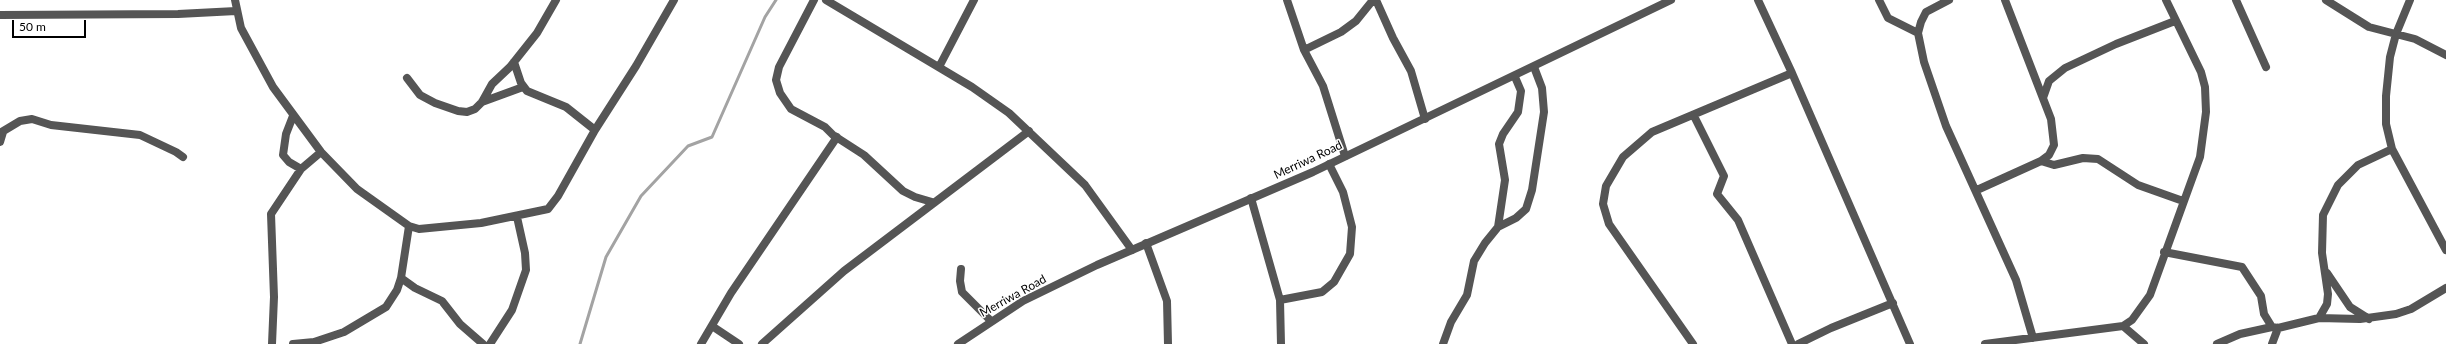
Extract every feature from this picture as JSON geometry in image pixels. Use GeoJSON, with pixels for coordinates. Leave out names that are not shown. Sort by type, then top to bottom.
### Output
{"type":"FeatureCollection","features":[{"type":"Feature","properties":{"kind":"street"},"geometry":{"type":"LineString","coordinates":[[235,0],[236,11],[241,28],[273,88],[321,152],[357,189],[409,226],[427,228],[482,223],[517,217],[540,212],[551,206],[636,66],[674,0]]}},
{"type":"Feature","properties":{"kind":"street"},"geometry":{"type":"LineString","coordinates":[[482,102],[492,84],[514,62],[537,33],[556,0]]}},
{"type":"Feature","properties":{"kind":"street"},"geometry":{"type":"LineString","coordinates":[[814,0],[781,62],[776,84],[791,109],[825,127],[864,155],[903,191],[915,198],[932,202]]}},
{"type":"Feature","properties":{"kind":"street"},"geometry":{"type":"LineString","coordinates":[[826,0],[939,66],[986,96],[1029,131],[1085,185],[1132,250]]}},
{"type":"Feature","properties":{"kind":"street"},"geometry":{"type":"LineString","coordinates":[[939,66],[974,0]]}},
{"type":"Feature","properties":{"kind":"street"},"geometry":{"type":"LineString","coordinates":[[1286,0],[1304,50],[1324,86],[1345,156]]}},
{"type":"Feature","properties":{"kind":"street"},"geometry":{"type":"LineString","coordinates":[[1304,50],[1341,32],[1356,21],[1374,0],[1411,71],[1425,119]]}},
{"type":"Feature","properties":{"kind":"street","name":"Merriwa Road"},"geometry":{"type":"LineString","coordinates":[[958,344],[1023,301],[1146,243],[1329,164],[1515,77],[1671,0]]}},
{"type":"Feature","properties":{"kind":"street"},"geometry":{"type":"LineString","coordinates":[[1758,0],[1792,73],[1823,150],[1893,303],[1910,344]]}},
{"type":"Feature","properties":{"kind":"street"},"geometry":{"type":"LineString","coordinates":[[1879,0],[1888,18],[1918,33]]}},
{"type":"Feature","properties":{"kind":"street"},"geometry":{"type":"LineString","coordinates":[[1949,0],[1926,12],[1918,33],[1933,92],[1946,126],[1977,190],[2016,280],[2033,338]]}},
{"type":"Feature","properties":{"kind":"street"},"geometry":{"type":"LineString","coordinates":[[1977,190],[2041,161],[2051,152],[2054,139],[2051,119],[2005,0]]}},
{"type":"Feature","properties":{"kind":"street"},"geometry":{"type":"LineString","coordinates":[[1985,344],[2123,326],[2137,314],[2150,295],[2202,147],[2206,98],[2200,72],[2166,0]]}},
{"type":"Feature","properties":{"kind":"street"},"geometry":{"type":"LineString","coordinates":[[2236,0],[2266,67]]}},
{"type":"Feature","properties":{"kind":"street"},"geometry":{"type":"LineString","coordinates":[[2326,0],[2356,20],[2415,39],[2446,55]]}},
{"type":"Feature","properties":{"kind":"street"},"geometry":{"type":"LineString","coordinates":[[2410,0],[2396,34],[2390,57],[2386,96],[2386,124],[2392,149],[2446,250]]}},
{"type":"Feature","properties":{"kind":"street"},"geometry":{"type":"LineString","coordinates":[[0,15],[178,14],[236,11]]}},
{"type":"Feature","properties":{"kind":"street"},"geometry":{"type":"LineString","coordinates":[[2043,98],[2049,81],[2065,68],[2116,44],[2175,21]]}},
{"type":"Feature","properties":{"kind":"street"},"geometry":{"type":"LineString","coordinates":[[514,62],[523,87],[532,93],[566,107],[596,130]]}},
{"type":"Feature","properties":{"kind":"street"},"geometry":{"type":"LineString","coordinates":[[1443,344],[1451,322],[1467,295],[1474,261],[1485,243],[1498,227],[1516,218],[1526,209],[1532,190],[1544,100],[1534,67]]}},
{"type":"Feature","properties":{"kind":"street"},"geometry":{"type":"LineString","coordinates":[[1693,344],[1609,224],[1603,204],[1606,186],[1628,152],[1652,132],[1694,116],[1792,73]]}},
{"type":"Feature","properties":{"kind":"street"},"geometry":{"type":"LineString","coordinates":[[1498,227],[1505,180],[1499,144],[1503,134],[1518,112],[1521,90],[1515,77]]}},
{"type":"Feature","properties":{"kind":"street"},"geometry":{"type":"LineString","coordinates":[[407,78],[420,95],[458,111],[467,112],[482,102],[523,87]]}},
{"type":"Feature","properties":{"kind":"street"},"geometry":{"type":"LineString","coordinates":[[293,116],[286,134],[283,155],[289,162],[301,169]]}},
{"type":"Feature","properties":{"kind":"street"},"geometry":{"type":"LineString","coordinates":[[1694,116],[1724,176],[1717,194],[1738,220],[1792,344]]}},
{"type":"Feature","properties":{"kind":"street"},"geometry":{"type":"LineString","coordinates":[[0,142],[2,132],[20,121],[32,119],[51,125],[140,135],[176,152],[183,157]]}},
{"type":"Feature","properties":{"kind":"street"},"geometry":{"type":"LineString","coordinates":[[762,344],[844,271],[932,202],[1029,131]]}},
{"type":"Feature","properties":{"kind":"street"},"geometry":{"type":"LineString","coordinates":[[701,344],[760,248],[837,137]]}},
{"type":"Feature","properties":{"kind":"street"},"geometry":{"type":"LineString","coordinates":[[2319,318],[2328,300],[2321,245],[2322,215],[2338,185],[2358,165],[2392,149]]}},
{"type":"Feature","properties":{"kind":"street"},"geometry":{"type":"LineString","coordinates":[[272,344],[274,297],[271,214],[301,169],[321,152]]}},
{"type":"Feature","properties":{"kind":"street"},"geometry":{"type":"LineString","coordinates":[[2041,161],[2054,164],[2083,158],[2098,158],[2138,185],[2183,201]]}},
{"type":"Feature","properties":{"kind":"street"},"geometry":{"type":"LineString","coordinates":[[1280,300],[1322,292],[1334,282],[1350,254],[1352,227],[1343,192],[1329,164]]}},
{"type":"Feature","properties":{"kind":"street"},"geometry":{"type":"LineString","coordinates":[[1251,198],[1280,300],[1282,344]]}},
{"type":"Feature","properties":{"kind":"street"},"geometry":{"type":"LineString","coordinates":[[490,344],[512,310],[526,270],[525,253],[517,217]]}},
{"type":"Feature","properties":{"kind":"street"},"geometry":{"type":"LineString","coordinates":[[293,344],[332,340],[386,307],[397,290],[401,278],[409,226]]}},
{"type":"Feature","properties":{"kind":"street"},"geometry":{"type":"LineString","coordinates":[[1146,243],[1167,301],[1168,344]]}},
{"type":"Feature","properties":{"kind":"street"},"geometry":{"type":"LineString","coordinates":[[2164,252],[2242,267],[2261,296],[2264,314],[2275,328],[2272,344]]}},
{"type":"Feature","properties":{"kind":"street"},"geometry":{"type":"LineString","coordinates":[[962,268],[960,281],[962,292],[991,321]]}},
{"type":"Feature","properties":{"kind":"street"},"geometry":{"type":"LineString","coordinates":[[2324,269],[2350,307],[2369,319]]}},
{"type":"Feature","properties":{"kind":"street"},"geometry":{"type":"LineString","coordinates":[[401,278],[416,288],[442,301],[460,324],[483,344]]}},
{"type":"Feature","properties":{"kind":"street"},"geometry":{"type":"LineString","coordinates":[[2217,344],[2240,334],[2319,318],[2340,320],[2369,319],[2411,309],[2446,288]]}},
{"type":"Feature","properties":{"kind":"street"},"geometry":{"type":"LineString","coordinates":[[1798,344],[1831,328],[1893,303]]}},
{"type":"Feature","properties":{"kind":"street"},"geometry":{"type":"LineString","coordinates":[[712,326],[739,344]]}},
{"type":"Feature","properties":{"kind":"street"},"geometry":{"type":"LineString","coordinates":[[2123,326],[2144,344]]}},
{"type":"Feature","properties":{"kind":"waterway"},"geometry":{"type":"LineString","coordinates":[[580,344],[606,257],[641,196],[688,146],[712,137],[765,17],[776,0]]}}]}
